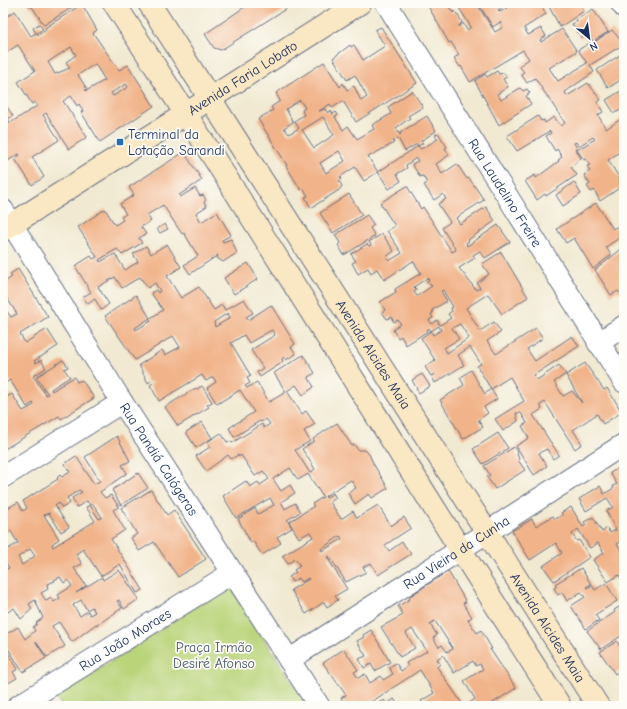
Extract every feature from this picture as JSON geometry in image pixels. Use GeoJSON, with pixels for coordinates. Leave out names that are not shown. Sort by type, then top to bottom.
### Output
{"type":"FeatureCollection","features":[{"type":"Feature","properties":{"kind":"street"},"geometry":{"type":"LineString","coordinates":[[114,3],[186,114],[459,549],[560,706]]}},
{"type":"Feature","properties":{"kind":"street","name":"Avenida Alcides Maia"},"geometry":{"type":"LineString","coordinates":[[149,3],[598,706]]}},
{"type":"Feature","properties":{"kind":"street","name":"Avenida Faria Lobato"},"geometry":{"type":"LineString","coordinates":[[6,221],[186,114],[360,3]]}},
{"type":"Feature","properties":{"kind":"street","name":"Rua Laudelino Freire"},"geometry":{"type":"LineString","coordinates":[[386,3],[598,343],[624,382]]}},
{"type":"Feature","properties":{"kind":"street"},"geometry":{"type":"LineString","coordinates":[[622,3],[624,7]]}},
{"type":"Feature","properties":{"kind":"street","name":"Rua Pandiá Calógeras"},"geometry":{"type":"LineString","coordinates":[[6,221],[319,706]]}},
{"type":"Feature","properties":{"kind":"street"},"geometry":{"type":"LineString","coordinates":[[598,343],[624,326]]}},
{"type":"Feature","properties":{"kind":"street"},"geometry":{"type":"LineString","coordinates":[[3,477],[122,402]]}},
{"type":"Feature","properties":{"kind":"street","name":"Rua Vieira da Cunha"},"geometry":{"type":"LineString","coordinates":[[288,660],[624,444]]}},
{"type":"Feature","properties":{"kind":"street","name":"Rua João Moraes"},"geometry":{"type":"LineString","coordinates":[[18,706],[43,700],[232,573]]}},
{"type":"Feature","properties":{"kind":"green space","name":"Praça Irmão Desiré Afonso"},"geometry":{"type":"Polygon","coordinates":[[[229,585],[308,706],[62,706],[56,697],[229,585]]]}},
{"type":"Feature","properties":{"kind":"building"},"geometry":{"type":"Polygon","coordinates":[[[29,3],[79,3],[44,25],[33,8],[28,5],[29,3]]]}},
{"type":"Feature","properties":{"kind":"building"},"geometry":{"type":"Polygon","coordinates":[[[248,3],[295,3],[221,50],[214,48],[205,34],[249,4],[248,3]]]}},
{"type":"Feature","properties":{"kind":"building"},"geometry":{"type":"Polygon","coordinates":[[[432,3],[446,3],[453,13],[455,11],[462,22],[458,27],[463,23],[467,30],[471,27],[456,3],[476,3],[495,32],[503,27],[500,22],[493,27],[479,5],[482,3],[506,3],[507,4],[498,10],[500,12],[515,3],[540,3],[546,14],[524,28],[528,35],[541,28],[546,36],[540,40],[541,42],[562,29],[577,51],[549,68],[558,81],[587,63],[578,50],[593,41],[590,37],[587,39],[585,35],[581,38],[572,24],[577,22],[576,20],[593,9],[608,32],[595,40],[596,41],[612,30],[624,44],[590,65],[594,72],[565,92],[567,96],[588,83],[601,100],[597,102],[603,112],[598,115],[606,129],[624,117],[624,149],[608,160],[620,179],[624,177],[624,185],[600,201],[594,190],[591,192],[587,186],[590,184],[584,175],[590,171],[587,166],[590,165],[586,159],[584,160],[577,150],[595,139],[593,137],[579,146],[576,142],[574,143],[577,148],[575,149],[581,158],[571,167],[577,175],[546,196],[545,194],[537,200],[525,181],[535,175],[536,178],[559,161],[558,160],[562,157],[557,149],[555,151],[546,136],[551,133],[550,131],[517,151],[507,136],[538,116],[541,121],[544,120],[545,123],[554,117],[561,126],[565,123],[535,78],[527,83],[521,74],[524,72],[519,66],[529,59],[523,50],[470,82],[461,66],[460,67],[454,58],[459,55],[451,42],[449,43],[428,6],[432,3]]]}},
{"type":"Feature","properties":{"kind":"building"},"geometry":{"type":"Polygon","coordinates":[[[547,3],[585,3],[581,5],[584,11],[560,27],[547,3]]]}},
{"type":"Feature","properties":{"kind":"building"},"geometry":{"type":"Polygon","coordinates":[[[82,4],[97,30],[93,33],[102,46],[119,70],[128,65],[154,106],[100,142],[81,112],[83,111],[79,104],[77,106],[71,96],[63,101],[87,137],[69,149],[46,113],[43,115],[59,140],[32,157],[44,177],[32,185],[15,159],[20,155],[19,154],[6,162],[3,157],[3,101],[13,116],[8,119],[10,123],[37,106],[35,102],[32,104],[18,82],[35,71],[18,45],[7,52],[3,45],[3,19],[15,11],[31,36],[36,33],[33,28],[39,24],[43,29],[37,33],[38,35],[46,30],[45,28],[82,4]],[[71,47],[48,62],[55,74],[70,68],[66,62],[76,55],[71,47]],[[95,64],[78,75],[87,89],[85,90],[86,91],[105,80],[95,64]],[[126,84],[111,93],[113,96],[128,87],[126,84]]]}},
{"type":"Feature","properties":{"kind":"building"},"geometry":{"type":"Polygon","coordinates":[[[381,27],[417,83],[356,122],[343,101],[332,108],[330,104],[319,111],[325,109],[328,113],[331,111],[333,114],[336,112],[338,115],[335,117],[343,130],[348,126],[357,139],[374,129],[372,125],[391,114],[388,107],[412,91],[423,107],[408,116],[410,118],[396,128],[400,135],[401,132],[427,116],[436,131],[421,141],[423,143],[418,146],[417,144],[405,151],[398,138],[393,141],[394,143],[368,157],[378,172],[364,181],[355,167],[340,177],[342,179],[339,181],[342,186],[339,190],[311,208],[305,197],[308,196],[303,188],[301,190],[258,119],[273,110],[271,107],[280,101],[276,93],[324,62],[340,87],[343,83],[347,90],[354,86],[361,101],[367,97],[355,75],[347,80],[333,58],[350,45],[351,47],[354,45],[363,60],[385,46],[375,30],[381,27]],[[300,100],[286,109],[293,122],[284,128],[289,134],[299,128],[294,121],[304,115],[302,110],[305,108],[300,100]],[[323,117],[302,130],[314,148],[334,135],[323,117]],[[339,151],[320,163],[326,173],[345,161],[339,151]]]}},
{"type":"Feature","properties":{"kind":"building"},"geometry":{"type":"Polygon","coordinates":[[[623,53],[624,78],[608,88],[597,70],[623,53]]]}},
{"type":"Feature","properties":{"kind":"building"},"geometry":{"type":"Polygon","coordinates":[[[497,71],[499,74],[504,73],[507,77],[503,79],[508,87],[497,94],[501,100],[520,88],[523,91],[527,89],[530,93],[526,96],[531,104],[499,125],[475,81],[485,74],[487,77],[497,71]]]}},
{"type":"Feature","properties":{"kind":"building"},"geometry":{"type":"Polygon","coordinates":[[[624,89],[624,109],[614,113],[606,100],[624,89]]]}},
{"type":"Feature","properties":{"kind":"building"},"geometry":{"type":"Polygon","coordinates":[[[438,133],[447,147],[445,148],[449,155],[436,164],[442,174],[457,164],[467,179],[469,178],[484,200],[456,218],[460,224],[486,207],[495,221],[468,240],[469,241],[466,243],[467,246],[498,225],[510,242],[485,258],[480,251],[473,255],[475,258],[459,268],[476,290],[480,288],[477,283],[489,274],[482,264],[501,252],[528,297],[502,314],[488,294],[466,308],[480,331],[494,322],[501,332],[487,341],[496,354],[536,328],[543,338],[527,349],[535,361],[572,336],[579,346],[534,375],[537,380],[559,365],[566,374],[554,382],[563,396],[572,391],[582,403],[566,375],[585,363],[604,390],[607,388],[622,412],[603,424],[597,414],[573,430],[582,444],[575,449],[545,402],[540,405],[542,409],[533,415],[559,455],[553,459],[547,449],[539,453],[547,466],[534,475],[516,446],[529,438],[522,426],[527,423],[521,413],[516,413],[518,421],[503,431],[495,419],[524,401],[510,377],[491,389],[477,366],[481,364],[470,347],[458,355],[464,365],[435,383],[432,377],[435,374],[431,376],[425,367],[435,360],[421,338],[431,331],[429,328],[427,330],[428,331],[406,345],[401,336],[398,338],[393,330],[401,324],[398,320],[394,322],[391,317],[387,319],[382,312],[385,310],[380,302],[396,292],[395,289],[421,273],[413,261],[384,280],[377,269],[371,273],[368,268],[358,274],[352,263],[356,261],[351,254],[367,244],[369,246],[371,245],[369,242],[382,234],[394,251],[386,257],[389,261],[402,253],[387,231],[395,226],[380,203],[407,186],[421,209],[423,207],[452,252],[456,250],[442,228],[450,222],[438,204],[446,199],[443,194],[434,200],[424,185],[427,183],[423,176],[420,177],[412,164],[418,161],[416,158],[406,165],[407,168],[397,174],[401,181],[389,189],[378,172],[418,146],[421,149],[438,139],[435,135],[438,133]],[[427,278],[414,287],[417,290],[414,292],[417,296],[432,286],[426,282],[429,280],[427,278]],[[443,290],[441,291],[447,301],[432,310],[433,313],[431,314],[433,318],[429,320],[432,324],[437,320],[440,325],[451,318],[448,314],[452,311],[451,308],[453,307],[443,290]],[[460,324],[452,328],[459,339],[444,348],[447,353],[469,338],[460,324]],[[439,326],[431,331],[433,335],[441,330],[439,326]]]}},
{"type":"Feature","properties":{"kind":"building"},"geometry":{"type":"Polygon","coordinates":[[[184,152],[202,180],[179,195],[180,197],[195,188],[200,196],[203,195],[206,200],[204,202],[207,206],[196,213],[201,222],[217,212],[231,235],[222,240],[223,242],[231,239],[237,253],[223,262],[217,258],[218,255],[190,274],[184,265],[198,256],[184,233],[182,234],[163,205],[147,215],[151,221],[141,227],[146,234],[139,238],[142,243],[122,255],[117,249],[99,260],[100,262],[115,254],[125,270],[138,262],[133,254],[146,246],[151,254],[167,244],[181,267],[167,276],[181,298],[199,287],[214,310],[222,305],[225,310],[244,299],[253,313],[246,317],[248,320],[271,305],[295,344],[291,347],[296,354],[286,360],[284,357],[282,359],[283,362],[260,377],[257,372],[263,368],[251,350],[275,335],[272,330],[249,343],[244,335],[231,343],[251,376],[247,378],[250,383],[245,386],[247,388],[257,382],[269,402],[286,392],[274,373],[303,355],[315,373],[308,377],[314,387],[303,395],[296,385],[287,391],[302,414],[306,411],[315,424],[304,431],[310,441],[295,450],[310,473],[315,469],[302,449],[314,441],[313,439],[337,423],[352,446],[354,444],[358,450],[365,450],[369,454],[388,488],[372,498],[369,494],[355,504],[348,493],[356,488],[351,480],[325,496],[326,498],[333,493],[336,498],[330,502],[341,519],[353,511],[357,518],[378,505],[391,526],[404,517],[411,528],[385,545],[389,551],[402,542],[411,554],[378,575],[371,563],[363,567],[366,572],[346,582],[329,556],[327,557],[347,589],[335,596],[338,600],[327,607],[324,602],[306,614],[291,590],[309,579],[308,578],[302,582],[299,578],[292,582],[289,577],[296,572],[294,570],[300,566],[295,559],[288,564],[282,556],[313,537],[310,532],[299,538],[289,522],[314,506],[312,504],[323,497],[308,474],[298,480],[290,468],[273,479],[281,491],[290,485],[295,493],[281,502],[285,509],[295,503],[300,512],[287,520],[292,528],[277,537],[281,543],[262,555],[253,541],[251,543],[238,519],[255,508],[258,514],[274,505],[270,498],[236,518],[223,496],[246,481],[250,487],[258,482],[260,485],[269,479],[263,471],[255,476],[241,455],[231,459],[228,455],[206,471],[196,456],[210,447],[207,442],[221,433],[227,442],[230,441],[232,443],[262,424],[264,428],[270,424],[266,419],[261,422],[260,421],[234,437],[229,428],[254,412],[240,390],[217,404],[207,388],[216,382],[213,377],[206,381],[202,375],[159,401],[150,385],[153,383],[151,381],[148,383],[139,365],[162,350],[165,355],[180,347],[173,336],[135,360],[105,316],[136,295],[150,318],[135,328],[136,330],[151,321],[149,319],[163,310],[151,293],[156,290],[158,293],[160,291],[155,283],[148,288],[140,277],[122,288],[115,277],[98,287],[109,304],[101,310],[95,299],[88,304],[83,297],[91,292],[75,266],[91,256],[93,259],[97,257],[78,227],[105,209],[115,225],[123,220],[121,217],[126,214],[120,204],[134,195],[129,187],[184,152]],[[228,313],[214,322],[215,327],[230,318],[228,313]],[[340,536],[321,549],[322,551],[342,539],[340,536]]]}},
{"type":"Feature","properties":{"kind":"building"},"geometry":{"type":"Polygon","coordinates":[[[574,182],[581,194],[563,206],[556,195],[574,182]]]}},
{"type":"Feature","properties":{"kind":"building"},"geometry":{"type":"Polygon","coordinates":[[[349,194],[362,215],[333,233],[320,213],[349,194]]]}},
{"type":"Feature","properties":{"kind":"building"},"geometry":{"type":"Polygon","coordinates":[[[596,203],[613,229],[624,222],[624,241],[621,242],[619,238],[606,247],[611,255],[593,269],[574,238],[566,243],[557,229],[596,203]]]}},
{"type":"Feature","properties":{"kind":"building"},"geometry":{"type":"Polygon","coordinates":[[[367,215],[374,225],[370,228],[375,236],[344,255],[338,245],[340,243],[335,235],[367,215]]]}},
{"type":"Feature","properties":{"kind":"building"},"geometry":{"type":"Polygon","coordinates":[[[165,224],[168,229],[160,233],[157,229],[165,224]]]}},
{"type":"Feature","properties":{"kind":"building"},"geometry":{"type":"Polygon","coordinates":[[[624,247],[624,290],[620,293],[618,291],[611,295],[595,270],[624,247]]]}},
{"type":"Feature","properties":{"kind":"building"},"geometry":{"type":"Polygon","coordinates":[[[248,263],[258,279],[234,294],[224,278],[248,263]]]}},
{"type":"Feature","properties":{"kind":"building"},"geometry":{"type":"Polygon","coordinates":[[[18,269],[48,317],[20,334],[25,343],[47,329],[58,346],[34,361],[36,363],[41,360],[46,368],[33,376],[46,395],[48,394],[36,377],[63,360],[68,367],[64,369],[70,377],[51,389],[52,391],[74,377],[77,382],[82,380],[94,398],[61,419],[59,416],[3,450],[3,399],[12,394],[23,411],[34,405],[33,403],[27,407],[10,380],[3,385],[3,326],[5,325],[3,323],[3,306],[11,317],[17,314],[3,292],[3,283],[12,277],[10,274],[18,269]]]}},
{"type":"Feature","properties":{"kind":"building"},"geometry":{"type":"Polygon","coordinates":[[[471,370],[485,394],[491,389],[497,399],[484,407],[488,413],[478,420],[483,427],[463,439],[440,400],[464,385],[460,378],[471,370]]]}},
{"type":"Feature","properties":{"kind":"building"},"geometry":{"type":"Polygon","coordinates":[[[422,374],[430,386],[419,393],[412,380],[422,374]]]}},
{"type":"Feature","properties":{"kind":"building"},"geometry":{"type":"Polygon","coordinates":[[[202,386],[212,402],[207,405],[209,407],[178,426],[165,407],[196,388],[197,389],[202,386]]]}},
{"type":"Feature","properties":{"kind":"building"},"geometry":{"type":"Polygon","coordinates":[[[202,422],[212,438],[196,448],[186,432],[202,422]]]}},
{"type":"Feature","properties":{"kind":"building"},"geometry":{"type":"Polygon","coordinates":[[[498,433],[508,448],[483,464],[473,449],[498,433]]]}},
{"type":"Feature","properties":{"kind":"building"},"geometry":{"type":"Polygon","coordinates":[[[117,436],[130,461],[122,465],[127,473],[100,492],[105,498],[111,495],[119,507],[113,510],[125,530],[111,539],[143,590],[137,593],[120,564],[101,576],[83,549],[76,554],[82,564],[74,568],[86,586],[76,593],[102,577],[103,580],[119,570],[139,599],[124,609],[119,600],[117,601],[122,608],[97,625],[96,624],[72,642],[59,622],[52,626],[65,646],[47,657],[36,642],[46,658],[23,672],[7,647],[5,648],[18,669],[13,672],[17,678],[3,686],[3,636],[18,627],[25,639],[35,631],[33,627],[43,618],[35,600],[29,604],[32,609],[21,619],[14,608],[3,615],[3,600],[7,597],[3,590],[3,571],[9,568],[3,558],[3,552],[18,543],[10,530],[3,535],[3,511],[18,502],[23,511],[27,508],[23,501],[58,479],[57,478],[60,475],[62,477],[70,472],[64,464],[76,456],[94,484],[100,481],[85,457],[117,436]],[[79,490],[67,498],[70,503],[62,508],[59,503],[55,506],[69,527],[61,532],[49,513],[44,515],[59,539],[52,544],[53,547],[95,521],[86,507],[90,505],[87,501],[77,507],[72,498],[82,492],[79,490]],[[93,504],[90,505],[99,519],[102,517],[93,504]],[[30,549],[18,557],[22,565],[35,556],[30,549]],[[60,577],[54,580],[55,581],[47,584],[48,589],[41,593],[46,601],[51,598],[54,602],[60,598],[58,595],[72,586],[68,580],[64,583],[60,577]],[[81,600],[73,605],[80,616],[88,611],[90,615],[95,612],[92,607],[87,610],[81,600]]]}},
{"type":"Feature","properties":{"kind":"building"},"geometry":{"type":"Polygon","coordinates":[[[514,447],[518,454],[518,460],[525,470],[495,489],[487,477],[490,475],[484,466],[514,447]]]}},
{"type":"Feature","properties":{"kind":"building"},"geometry":{"type":"Polygon","coordinates":[[[624,465],[624,540],[617,544],[624,554],[624,584],[619,575],[608,582],[593,560],[604,553],[598,543],[590,548],[578,529],[572,534],[577,541],[579,540],[590,557],[554,581],[543,566],[562,553],[556,543],[530,560],[512,531],[532,519],[536,526],[553,516],[555,519],[563,515],[561,513],[571,507],[583,527],[586,525],[584,522],[593,517],[602,532],[607,528],[610,533],[616,530],[606,511],[613,507],[607,498],[586,511],[579,499],[600,486],[604,494],[614,488],[613,486],[617,484],[610,473],[624,465]]]}},
{"type":"Feature","properties":{"kind":"building"},"geometry":{"type":"Polygon","coordinates":[[[138,473],[148,488],[121,505],[112,490],[138,473]]]}},
{"type":"Feature","properties":{"kind":"building"},"geometry":{"type":"Polygon","coordinates":[[[151,490],[167,515],[174,510],[206,559],[178,577],[154,542],[139,551],[131,538],[137,534],[121,508],[151,490]]]}},
{"type":"Feature","properties":{"kind":"building"},"geometry":{"type":"Polygon","coordinates":[[[581,568],[591,584],[586,587],[587,588],[592,585],[595,590],[606,583],[617,601],[595,615],[599,620],[586,629],[571,606],[585,597],[581,592],[567,601],[562,592],[558,595],[554,588],[557,586],[555,584],[581,568]]]}},
{"type":"Feature","properties":{"kind":"building"},"geometry":{"type":"Polygon","coordinates":[[[448,571],[466,602],[463,603],[472,617],[468,620],[477,633],[481,630],[492,649],[490,649],[516,688],[488,706],[465,706],[475,699],[464,681],[483,669],[480,664],[476,666],[473,661],[454,673],[443,655],[437,659],[440,664],[437,667],[464,706],[425,706],[421,701],[434,693],[420,670],[365,706],[346,706],[341,698],[346,695],[323,663],[344,649],[358,670],[354,672],[358,678],[365,674],[370,683],[381,676],[383,680],[393,674],[389,667],[396,663],[401,671],[408,666],[406,663],[427,651],[412,629],[406,633],[415,648],[400,657],[381,627],[403,615],[398,606],[410,599],[409,597],[448,571]],[[435,621],[430,624],[437,635],[433,638],[439,647],[442,645],[447,652],[453,649],[435,621]]]}},
{"type":"Feature","properties":{"kind":"building"},"geometry":{"type":"Polygon","coordinates":[[[624,604],[624,634],[601,649],[587,631],[624,604]]]}},
{"type":"Feature","properties":{"kind":"building"},"geometry":{"type":"Polygon","coordinates":[[[371,630],[390,662],[375,671],[371,664],[364,668],[359,659],[366,656],[357,641],[371,630]]]}},
{"type":"Feature","properties":{"kind":"building"},"geometry":{"type":"Polygon","coordinates":[[[617,641],[620,647],[624,644],[624,668],[615,674],[600,652],[617,641]]]}},
{"type":"Feature","properties":{"kind":"building"},"geometry":{"type":"Polygon","coordinates":[[[394,699],[399,706],[372,706],[384,700],[387,704],[394,699]]]}},
{"type":"Feature","properties":{"kind":"place","name":"Terminal da Lotação Sarandi"},"geometry":{"type":"Point","coordinates":[120,142]}}]}
